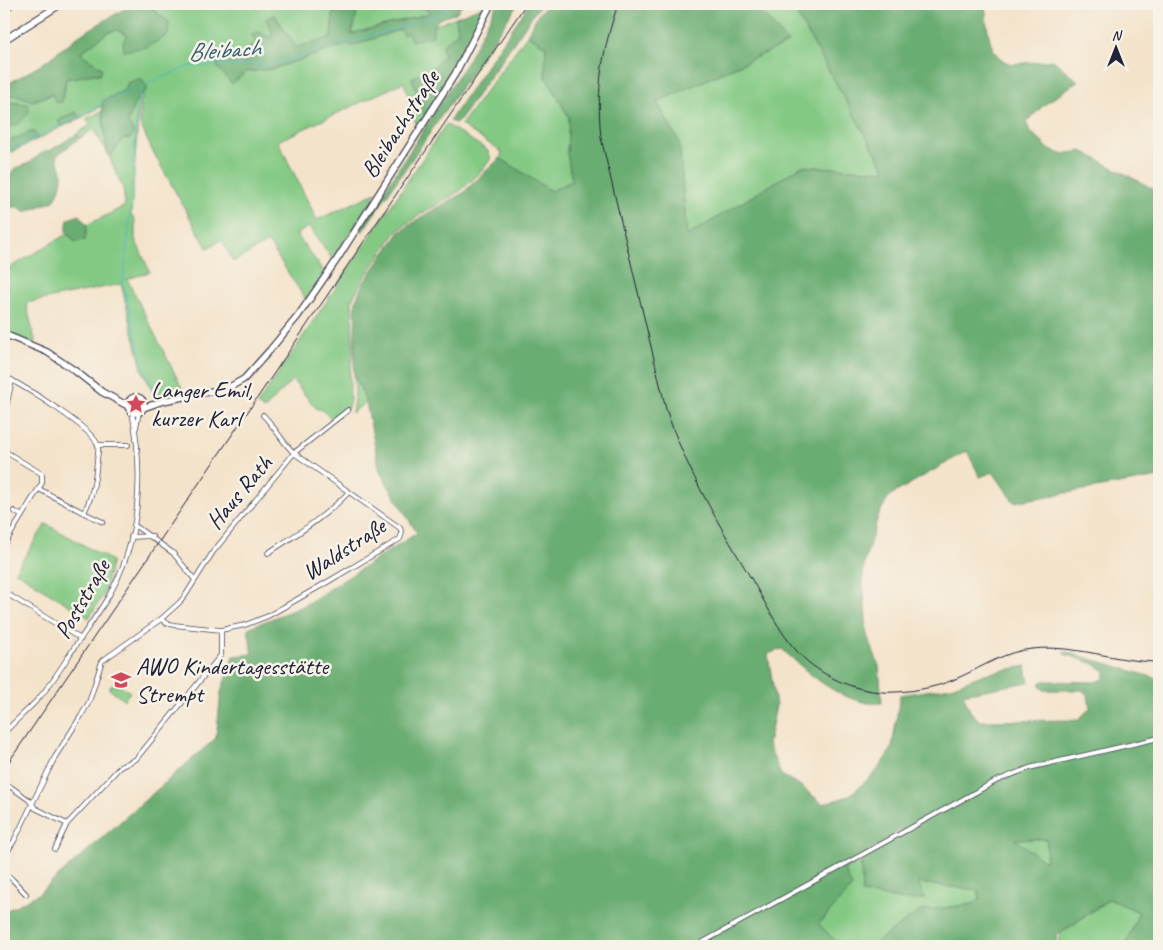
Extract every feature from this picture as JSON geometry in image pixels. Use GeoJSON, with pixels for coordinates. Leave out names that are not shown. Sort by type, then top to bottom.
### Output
{"type":"FeatureCollection","features":[{"type":"Feature","properties":{"kind":"main road"},"geometry":{"type":"LineString","coordinates":[[4,40],[60,4]]}},
{"type":"Feature","properties":{"kind":"main road","name":"Bleibachstraße"},"geometry":{"type":"LineString","coordinates":[[163,401],[220,391],[235,385],[244,379],[288,329],[336,261],[455,74],[491,4]]}},
{"type":"Feature","properties":{"kind":"main road"},"geometry":{"type":"LineString","coordinates":[[4,334],[47,352],[111,397],[128,406],[132,412],[163,401]]}},
{"type":"Feature","properties":{"kind":"main road"},"geometry":{"type":"LineString","coordinates":[[111,397],[130,399],[136,396],[143,401],[163,401]]}},
{"type":"Feature","properties":{"kind":"main road"},"geometry":{"type":"LineString","coordinates":[[128,406],[130,399]]}},
{"type":"Feature","properties":{"kind":"main road"},"geometry":{"type":"LineString","coordinates":[[141,410],[143,401]]}},
{"type":"Feature","properties":{"kind":"street"},"geometry":{"type":"LineString","coordinates":[[4,12],[13,4]]}},
{"type":"Feature","properties":{"kind":"street"},"geometry":{"type":"LineString","coordinates":[[4,376],[44,400],[80,426],[92,436],[98,445],[94,490],[84,513]]}},
{"type":"Feature","properties":{"kind":"street"},"geometry":{"type":"LineString","coordinates":[[4,417],[12,380]]}},
{"type":"Feature","properties":{"kind":"street","name":"Poststraße"},"geometry":{"type":"LineString","coordinates":[[136,430],[141,410]]}},
{"type":"Feature","properties":{"kind":"street","name":"Haus Rath"},"geometry":{"type":"LineString","coordinates":[[4,857],[54,757],[89,702],[102,661],[161,619],[185,596],[212,552],[294,453],[348,410]]}},
{"type":"Feature","properties":{"kind":"street","name":"Poststraße"},"geometry":{"type":"LineString","coordinates":[[4,733],[38,699],[80,639],[108,596],[126,558],[134,526],[139,483],[136,430],[132,412]]}},
{"type":"Feature","properties":{"kind":"street","name":"Waldstraße"},"geometry":{"type":"LineString","coordinates":[[161,619],[166,623],[174,625],[221,630],[245,626],[268,616],[400,539],[402,534],[400,528],[294,453],[287,447],[272,423],[263,415]]}},
{"type":"Feature","properties":{"kind":"street"},"geometry":{"type":"LineString","coordinates":[[98,445],[128,445]]}},
{"type":"Feature","properties":{"kind":"street"},"geometry":{"type":"LineString","coordinates":[[4,448],[6,452],[42,474],[42,483],[39,489],[4,545]]}},
{"type":"Feature","properties":{"kind":"street"},"geometry":{"type":"LineString","coordinates":[[39,489],[103,522]]}},
{"type":"Feature","properties":{"kind":"street"},"geometry":{"type":"LineString","coordinates":[[268,553],[308,528],[335,507],[349,492]]}},
{"type":"Feature","properties":{"kind":"street"},"geometry":{"type":"LineString","coordinates":[[14,511],[22,516]]}},
{"type":"Feature","properties":{"kind":"street"},"geometry":{"type":"LineString","coordinates":[[134,526],[152,536],[173,552],[195,580]]}},
{"type":"Feature","properties":{"kind":"street"},"geometry":{"type":"LineString","coordinates":[[131,538],[152,536]]}},
{"type":"Feature","properties":{"kind":"street"},"geometry":{"type":"LineString","coordinates":[[5,594],[80,639]]}},
{"type":"Feature","properties":{"kind":"street"},"geometry":{"type":"LineString","coordinates":[[55,849],[67,824],[120,767],[136,759],[221,655],[221,630]]}},
{"type":"Feature","properties":{"kind":"street"},"geometry":{"type":"LineString","coordinates":[[696,946],[996,781],[1029,768],[1159,738]]}},
{"type":"Feature","properties":{"kind":"street"},"geometry":{"type":"LineString","coordinates":[[4,793],[8,787],[11,787],[35,808],[67,824]]}},
{"type":"Feature","properties":{"kind":"street"},"geometry":{"type":"LineString","coordinates":[[4,872],[26,894]]}},
{"type":"Feature","properties":{"kind":"green space"},"geometry":{"type":"Polygon","coordinates":[[[133,4],[181,4],[152,9],[169,22],[168,35],[147,47],[124,51],[123,42],[127,35],[117,30],[108,32],[80,53],[102,68],[100,74],[66,79],[62,102],[56,103],[52,94],[32,101],[18,95],[4,96],[4,86],[41,65],[80,35],[133,4]]]}},
{"type":"Feature","properties":{"kind":"green space"},"geometry":{"type":"Polygon","coordinates":[[[181,4],[338,4],[333,13],[331,38],[296,47],[275,15],[266,19],[272,30],[271,39],[255,43],[246,72],[272,69],[348,44],[352,46],[402,29],[408,33],[456,17],[458,32],[442,46],[445,55],[435,66],[412,78],[425,116],[417,128],[404,82],[278,141],[317,220],[377,192],[333,260],[309,227],[296,234],[325,273],[306,300],[268,242],[233,262],[222,240],[207,248],[152,150],[140,124],[142,93],[148,89],[127,89],[103,101],[102,106],[81,118],[76,112],[58,121],[62,127],[38,139],[33,131],[4,144],[4,129],[9,128],[11,102],[4,109],[4,96],[18,95],[32,101],[65,91],[66,79],[100,74],[102,68],[80,53],[108,32],[117,30],[127,35],[169,22],[152,9],[181,4]]]}},
{"type":"Feature","properties":{"kind":"green space"},"geometry":{"type":"Polygon","coordinates":[[[338,4],[379,4],[381,8],[390,4],[406,4],[422,7],[431,13],[351,34],[355,25],[352,7],[338,4]]]}},
{"type":"Feature","properties":{"kind":"green space"},"geometry":{"type":"Polygon","coordinates":[[[338,4],[352,7],[357,14],[351,34],[431,13],[424,7],[410,4],[463,4],[456,13],[439,19],[433,26],[433,36],[411,41],[408,33],[403,35],[401,29],[352,46],[348,44],[272,69],[246,72],[232,84],[218,68],[216,60],[229,56],[245,61],[248,48],[255,43],[252,34],[259,32],[271,38],[272,30],[266,19],[274,15],[296,47],[331,38],[333,13],[338,4]]]}},
{"type":"Feature","properties":{"kind":"green space"},"geometry":{"type":"Polygon","coordinates":[[[489,4],[425,116],[412,78],[435,66],[444,55],[442,46],[458,32],[456,17],[489,4]]]}},
{"type":"Feature","properties":{"kind":"green space"},"geometry":{"type":"Polygon","coordinates":[[[497,4],[518,4],[362,232],[360,229],[468,60],[497,4]]]}},
{"type":"Feature","properties":{"kind":"green space"},"geometry":{"type":"Polygon","coordinates":[[[529,4],[543,4],[535,12],[459,121],[454,123],[450,120],[529,4]]]}},
{"type":"Feature","properties":{"kind":"green space"},"geometry":{"type":"Polygon","coordinates":[[[548,4],[759,4],[760,10],[788,43],[657,102],[679,142],[687,236],[802,166],[886,171],[792,6],[828,4],[985,4],[992,46],[996,54],[1002,59],[1009,63],[1053,60],[1078,81],[1044,105],[1026,122],[1030,131],[1050,150],[1062,154],[1082,151],[1159,192],[1159,477],[1014,502],[993,472],[980,477],[967,451],[889,496],[878,516],[864,564],[863,580],[867,634],[879,666],[882,703],[865,703],[829,688],[782,649],[768,654],[776,706],[768,744],[781,775],[798,784],[823,804],[849,796],[876,772],[892,748],[900,695],[951,687],[984,674],[1026,666],[1029,682],[963,694],[970,711],[980,721],[1078,720],[1090,708],[1088,696],[1082,690],[1044,690],[1039,684],[1043,681],[1095,682],[1104,679],[1105,671],[1092,663],[1064,654],[1064,651],[1159,679],[1159,946],[1125,946],[1139,912],[1109,899],[1057,935],[1055,946],[871,946],[920,911],[973,904],[980,899],[978,890],[918,883],[925,899],[906,900],[862,893],[861,862],[903,832],[901,830],[844,869],[852,887],[819,924],[836,941],[865,946],[4,946],[4,912],[38,894],[216,738],[221,692],[233,656],[252,654],[248,628],[303,606],[417,533],[380,472],[366,402],[354,373],[356,300],[362,285],[399,233],[418,219],[463,193],[500,158],[551,191],[572,181],[567,153],[569,117],[545,75],[546,46],[527,35],[538,14],[548,4]],[[1015,839],[1046,861],[1047,839],[1015,839]]]}},
{"type":"Feature","properties":{"kind":"green space"},"geometry":{"type":"Polygon","coordinates":[[[792,6],[886,171],[802,166],[687,236],[679,142],[657,102],[788,43],[760,10],[792,6]]]}},
{"type":"Feature","properties":{"kind":"green space"},"geometry":{"type":"Polygon","coordinates":[[[527,35],[546,46],[545,75],[569,117],[567,153],[572,181],[551,191],[500,158],[502,152],[461,125],[527,35]]]}},
{"type":"Feature","properties":{"kind":"green space"},"geometry":{"type":"Polygon","coordinates":[[[141,78],[148,89],[137,99],[128,122],[134,133],[131,138],[123,139],[111,156],[107,152],[103,101],[126,89],[127,83],[141,78]]]}},
{"type":"Feature","properties":{"kind":"green space"},"geometry":{"type":"Polygon","coordinates":[[[140,94],[131,215],[135,220],[135,239],[150,272],[127,279],[185,394],[169,397],[154,395],[142,369],[121,284],[26,303],[36,344],[4,332],[4,271],[67,234],[85,240],[87,225],[125,206],[123,188],[107,152],[111,156],[123,139],[133,106],[140,94]]]}},
{"type":"Feature","properties":{"kind":"green space"},"geometry":{"type":"Polygon","coordinates":[[[10,102],[28,104],[29,112],[19,124],[4,129],[4,109],[10,102]]]}},
{"type":"Feature","properties":{"kind":"green space"},"geometry":{"type":"Polygon","coordinates":[[[102,111],[107,152],[93,129],[80,138],[77,134],[90,125],[86,119],[102,111]]]}},
{"type":"Feature","properties":{"kind":"green space"},"geometry":{"type":"Polygon","coordinates":[[[76,112],[81,118],[62,127],[58,121],[76,112]]]}},
{"type":"Feature","properties":{"kind":"green space"},"geometry":{"type":"Polygon","coordinates":[[[446,124],[487,150],[490,160],[480,173],[460,191],[418,216],[396,232],[360,284],[352,300],[353,352],[350,372],[350,400],[347,410],[332,420],[321,409],[317,409],[292,380],[264,410],[257,405],[446,124]]]}},
{"type":"Feature","properties":{"kind":"green space"},"geometry":{"type":"Polygon","coordinates":[[[33,131],[38,139],[4,154],[4,144],[33,131]]]}},
{"type":"Feature","properties":{"kind":"green space"},"geometry":{"type":"Polygon","coordinates":[[[77,134],[80,138],[57,155],[62,175],[58,194],[54,201],[25,212],[19,207],[10,207],[4,210],[4,193],[8,189],[9,178],[14,169],[29,163],[43,152],[51,150],[77,134]]]}},
{"type":"Feature","properties":{"kind":"green space"},"geometry":{"type":"Polygon","coordinates":[[[80,215],[87,225],[85,240],[75,242],[66,231],[68,219],[80,215]]]}},
{"type":"Feature","properties":{"kind":"green space"},"geometry":{"type":"Polygon","coordinates":[[[354,373],[366,402],[352,413],[355,392],[354,373]]]}},
{"type":"Feature","properties":{"kind":"green space"},"geometry":{"type":"Polygon","coordinates":[[[46,524],[112,561],[105,588],[107,589],[89,618],[15,571],[46,524]]]}},
{"type":"Feature","properties":{"kind":"green space"},"geometry":{"type":"Polygon","coordinates":[[[113,683],[130,692],[124,700],[109,689],[113,683]]]}},
{"type":"Feature","properties":{"kind":"green space"},"geometry":{"type":"Polygon","coordinates":[[[1014,839],[1048,839],[1046,861],[1043,860],[1014,839]]]}},
{"type":"Feature","properties":{"kind":"green space"},"geometry":{"type":"Polygon","coordinates":[[[861,862],[862,893],[925,899],[917,883],[978,890],[980,899],[973,904],[920,911],[871,946],[836,941],[819,924],[852,887],[844,870],[861,862]]]}},
{"type":"Feature","properties":{"kind":"green space"},"geometry":{"type":"Polygon","coordinates":[[[1109,899],[1139,912],[1125,946],[1058,946],[1060,934],[1109,899]]]}},
{"type":"Feature","properties":{"kind":"waterway","name":"Bleibach"},"geometry":{"type":"LineString","coordinates":[[4,152],[108,100],[190,66],[275,64],[405,26],[433,16],[455,4]]}},
{"type":"Feature","properties":{"kind":"waterway"},"geometry":{"type":"LineString","coordinates":[[141,87],[136,125],[133,191],[123,283],[144,368],[156,395]]}},
{"type":"Feature","properties":{"kind":"railway"},"geometry":{"type":"LineString","coordinates":[[4,769],[526,4]]}},
{"type":"Feature","properties":{"kind":"railway"},"geometry":{"type":"LineString","coordinates":[[618,4],[604,54],[600,85],[601,138],[666,409],[694,477],[717,521],[772,616],[799,654],[818,669],[838,681],[861,689],[884,692],[913,690],[938,685],[954,680],[996,659],[1022,650],[1064,649],[1159,662]]}},
{"type":"Feature","properties":{"kind":"place","name":"Langer Emil, kurzer Karl"},"geometry":{"type":"Point","coordinates":[136,404]}},
{"type":"Feature","properties":{"kind":"place","name":"AWO Kindertagesstätte Strempt"},"geometry":{"type":"Point","coordinates":[121,680]}}]}
